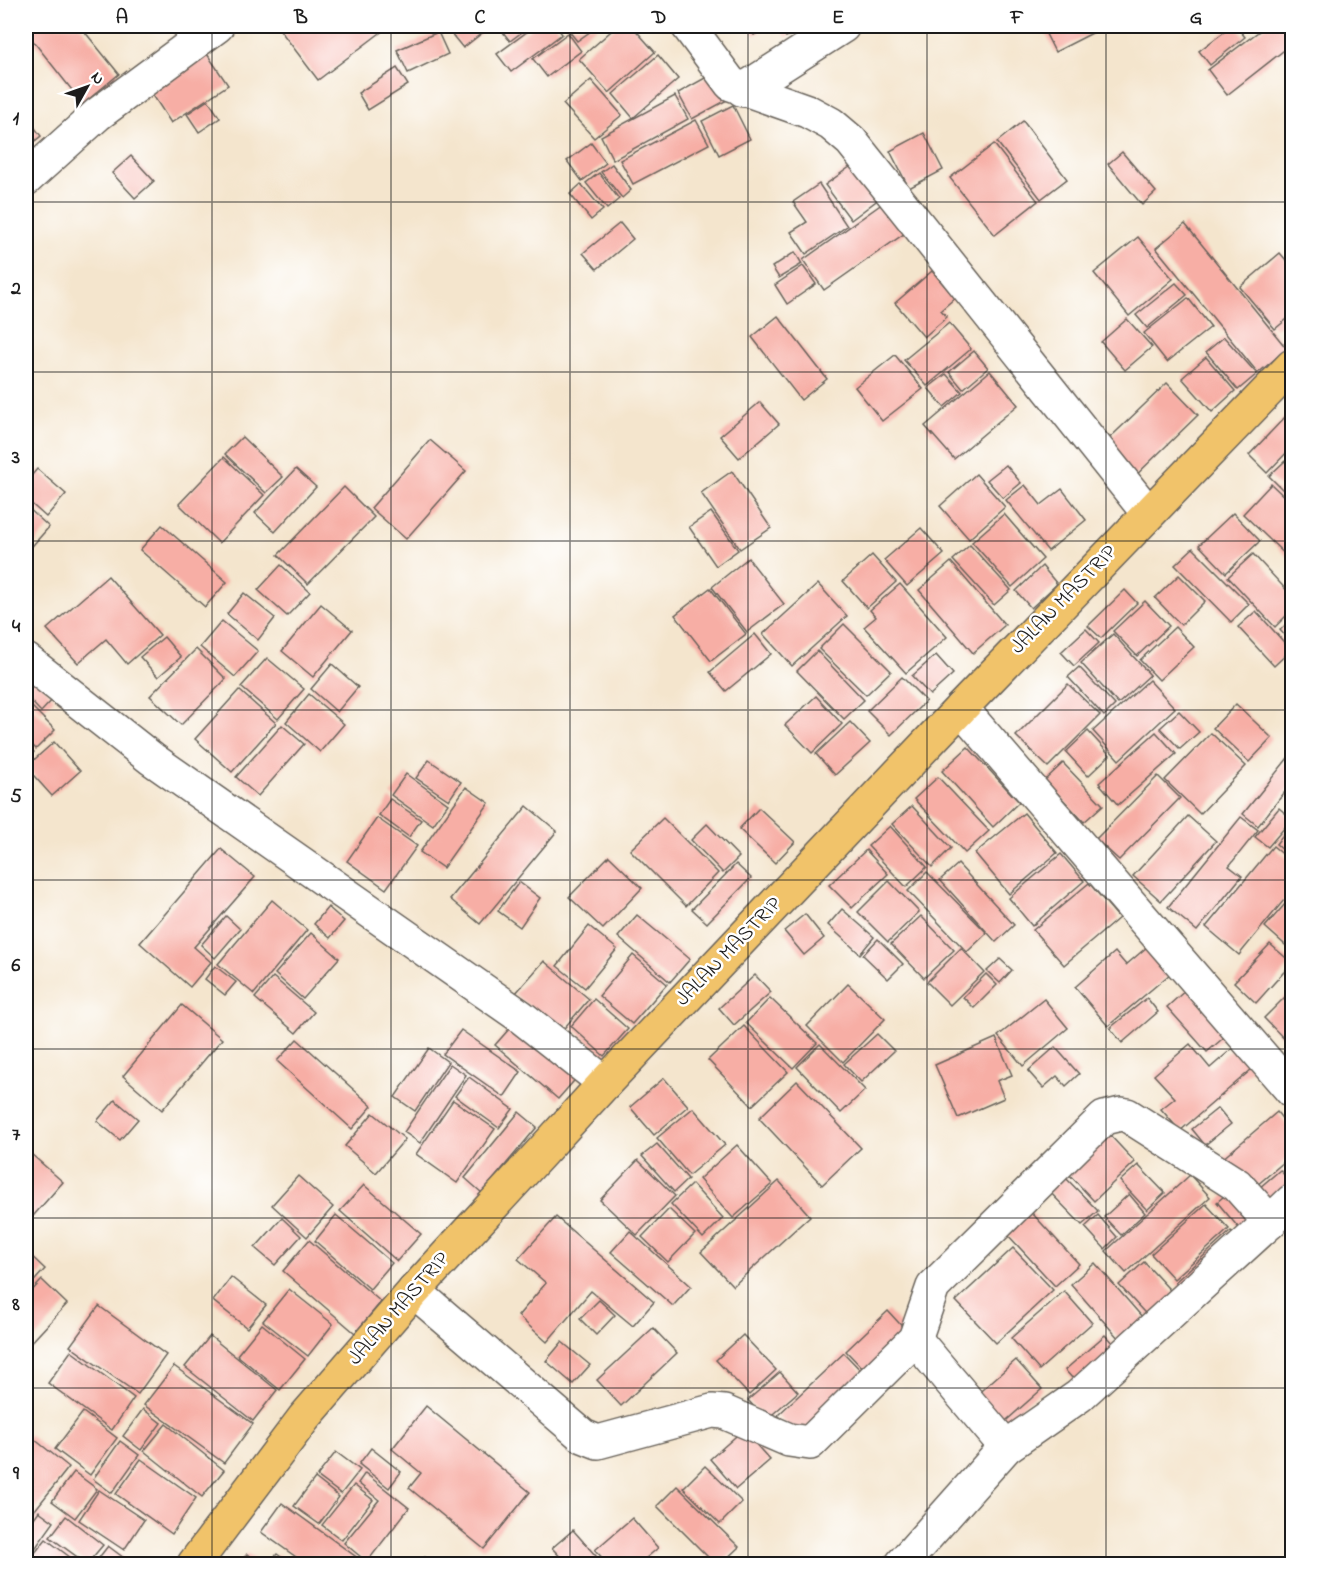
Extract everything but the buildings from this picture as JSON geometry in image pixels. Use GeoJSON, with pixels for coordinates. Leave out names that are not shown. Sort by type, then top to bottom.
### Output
{"type":"FeatureCollection","features":[{"type":"Feature","properties":{"kind":"main road","name":"JALAN MASTRIP"},"geometry":{"type":"LineString","coordinates":[[194,1564],[304,1418],[414,1291],[604,1083],[1148,513],[1293,366]]}},
{"type":"Feature","properties":{"kind":"street"},"geometry":{"type":"LineString","coordinates":[[26,179],[98,114],[217,26]]}},
{"type":"Feature","properties":{"kind":"street"},"geometry":{"type":"LineString","coordinates":[[688,26],[721,74],[731,84],[807,111],[831,124],[851,141],[1148,513]]}},
{"type":"Feature","properties":{"kind":"street"},"geometry":{"type":"LineString","coordinates":[[743,90],[843,26]]}},
{"type":"Feature","properties":{"kind":"street"},"geometry":{"type":"LineString","coordinates":[[26,660],[152,759],[520,1016],[604,1083]]}},
{"type":"Feature","properties":{"kind":"street"},"geometry":{"type":"LineString","coordinates":[[961,708],[1293,1090]]}},
{"type":"Feature","properties":{"kind":"street"},"geometry":{"type":"LineString","coordinates":[[414,1291],[583,1436],[598,1442],[712,1411],[724,1412],[796,1442],[810,1443],[915,1339],[933,1287],[1104,1118],[1111,1115],[1128,1115],[1281,1211],[1079,1396],[1006,1448],[902,1564]]}},
{"type":"Feature","properties":{"kind":"street"},"geometry":{"type":"LineString","coordinates":[[915,1339],[1006,1448]]}}]}
